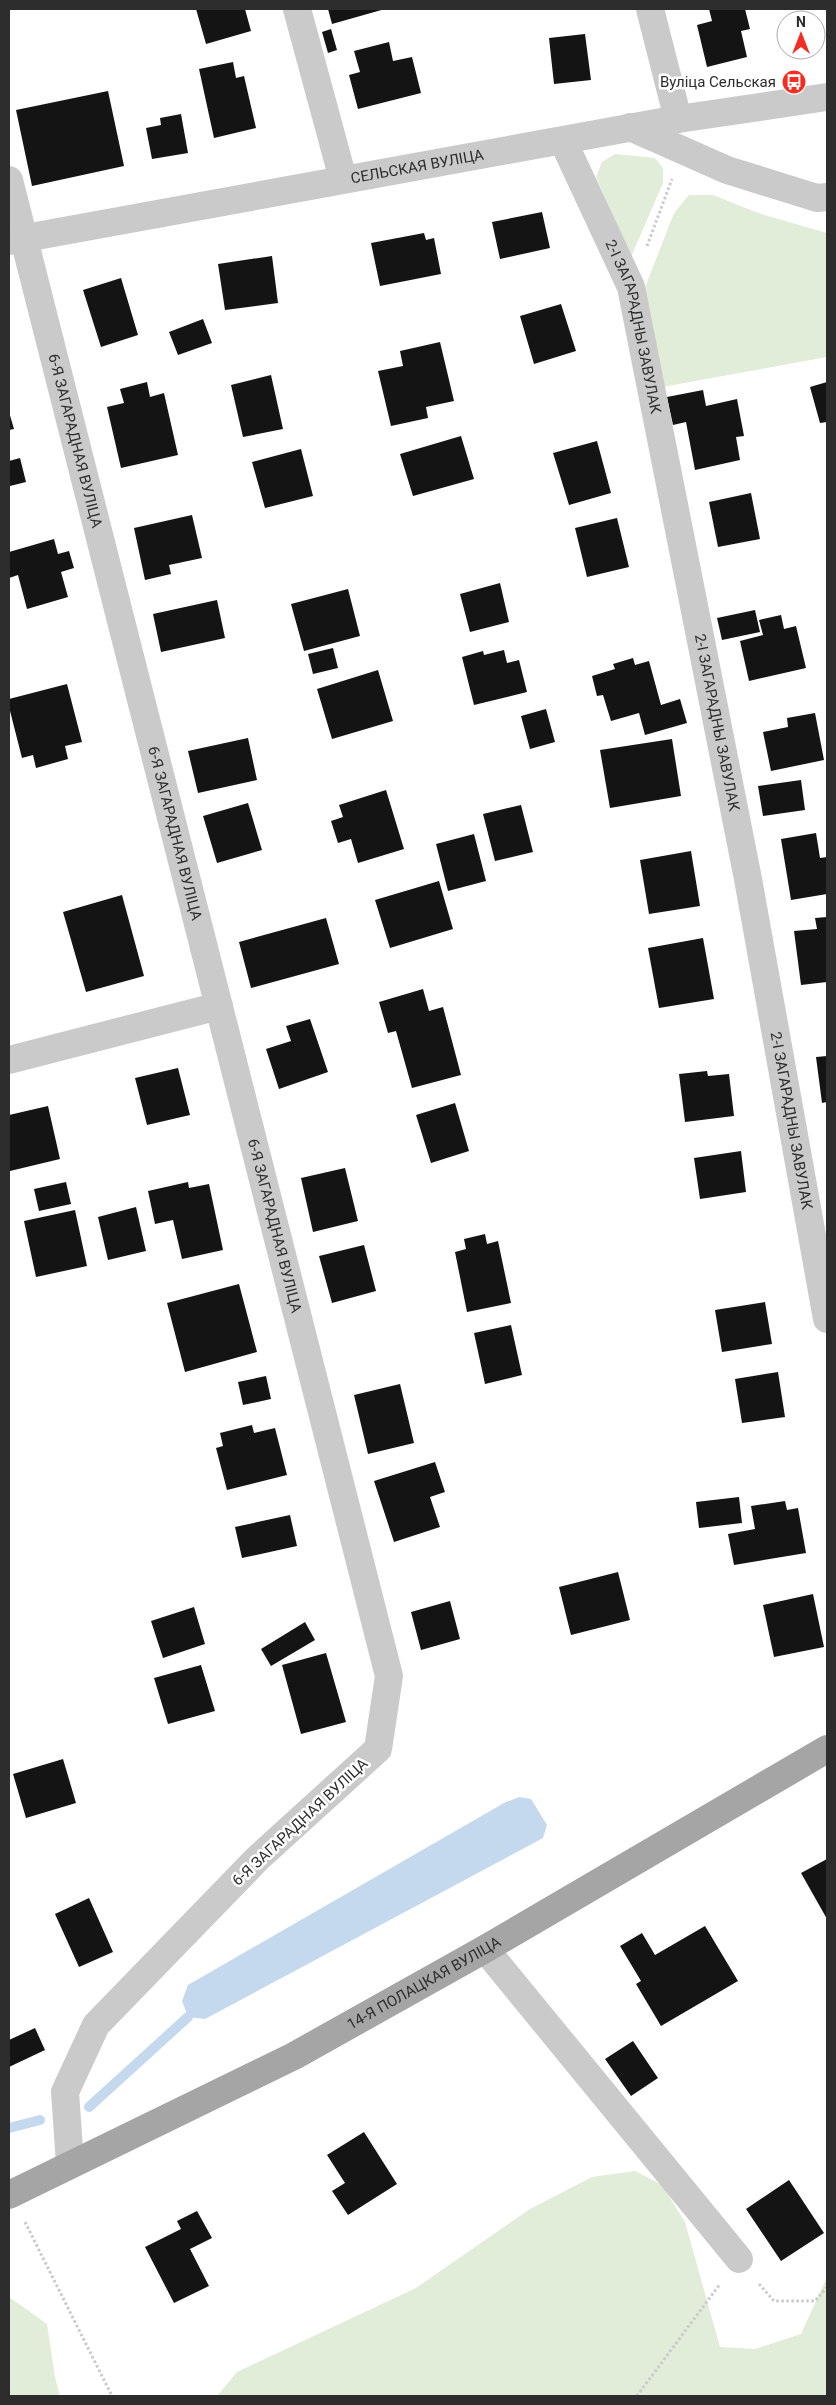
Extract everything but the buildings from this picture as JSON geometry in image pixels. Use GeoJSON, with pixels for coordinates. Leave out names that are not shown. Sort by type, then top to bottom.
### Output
{"type":"FeatureCollection","features":[{"type":"Feature","properties":{"kind":"main road","name":"14-Я ПОЛАЦКАЯ ВУЛІЦА"},"geometry":{"type":"LineString","coordinates":[[10,2194],[294,2056],[485,1950],[827,1749]]}},
{"type":"Feature","properties":{"kind":"street"},"geometry":{"type":"LineString","coordinates":[[297,9],[343,179]]}},
{"type":"Feature","properties":{"kind":"street"},"geometry":{"type":"LineString","coordinates":[[650,9],[678,119]]}},
{"type":"Feature","properties":{"kind":"street","name":"СЕЛЬСКАЯ ВУЛІЦА"},"geometry":{"type":"LineString","coordinates":[[16,239],[630,127],[827,98]]}},
{"type":"Feature","properties":{"kind":"street"},"geometry":{"type":"LineString","coordinates":[[799,102],[827,107]]}},
{"type":"Feature","properties":{"kind":"street"},"geometry":{"type":"LineString","coordinates":[[630,127],[727,170],[817,198],[827,198]]}},
{"type":"Feature","properties":{"kind":"street","name":"2-І ЗАГАРАДНЫ ЗАВУЛАК"},"geometry":{"type":"LineString","coordinates":[[563,140],[631,287],[748,879],[827,1319]]}},
{"type":"Feature","properties":{"kind":"street","name":"6-Я ЗАГАРАДНАЯ ВУЛІЦА"},"geometry":{"type":"LineString","coordinates":[[9,180],[16,239],[219,1006],[389,1676],[378,1749],[257,1859],[96,2025],[65,2092],[70,2164]]}},
{"type":"Feature","properties":{"kind":"street"},"geometry":{"type":"LineString","coordinates":[[9,1060],[219,1006]]}},
{"type":"Feature","properties":{"kind":"street"},"geometry":{"type":"LineString","coordinates":[[485,1950],[738,2259]]}},
{"type":"Feature","properties":{"kind":"path"},"geometry":{"type":"LineString","coordinates":[[631,287],[683,150]]}},
{"type":"Feature","properties":{"kind":"path"},"geometry":{"type":"LineString","coordinates":[[10,2194],[112,2396]]}},
{"type":"Feature","properties":{"kind":"path"},"geometry":{"type":"LineString","coordinates":[[636,2396],[738,2259],[774,2301],[815,2301],[827,2287]]}},
{"type":"Feature","properties":{"kind":"green space"},"geometry":{"type":"Polygon","coordinates":[[[615,154],[655,158],[663,168],[663,183],[631,257],[596,177],[602,162],[615,154]]]}},
{"type":"Feature","properties":{"kind":"green space"},"geometry":{"type":"Polygon","coordinates":[[[689,195],[713,195],[758,213],[827,233],[827,357],[662,387],[644,290],[674,213],[689,195]]]}},
{"type":"Feature","properties":{"kind":"green space"},"geometry":{"type":"Polygon","coordinates":[[[635,2171],[662,2185],[685,2222],[720,2347],[755,2349],[801,2334],[827,2277],[827,2396],[217,2396],[237,2372],[416,2288],[530,2209],[592,2177],[635,2171]]]}},
{"type":"Feature","properties":{"kind":"green space"},"geometry":{"type":"Polygon","coordinates":[[[9,2297],[47,2324],[55,2377],[60,2396],[9,2396],[9,2297]]]}},
{"type":"Feature","properties":{"kind":"water"},"geometry":{"type":"Polygon","coordinates":[[[519,1797],[531,1799],[547,1825],[543,1838],[205,2019],[188,2017],[182,2001],[188,1985],[504,1803],[519,1797]]]}},
{"type":"Feature","properties":{"kind":"waterway"},"geometry":{"type":"LineString","coordinates":[[89,2107],[188,2017]]}},
{"type":"Feature","properties":{"kind":"waterway"},"geometry":{"type":"LineString","coordinates":[[9,2128],[40,2120]]}},
{"type":"Feature","properties":{"kind":"place","name":"Вуліца Сельская"},"geometry":{"type":"Point","coordinates":[794,82]}}]}
